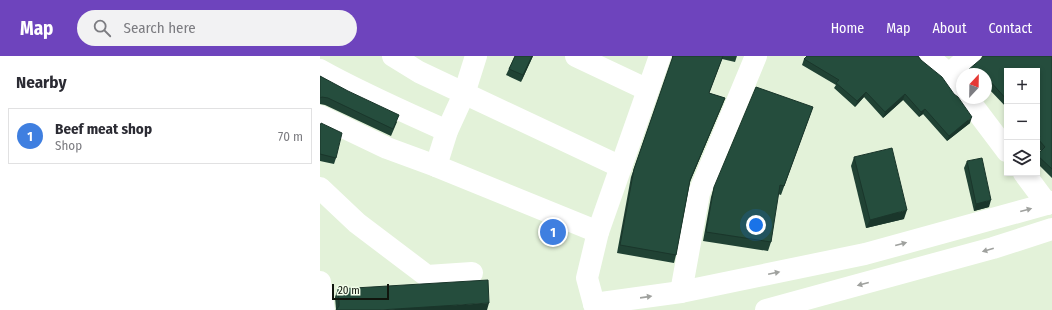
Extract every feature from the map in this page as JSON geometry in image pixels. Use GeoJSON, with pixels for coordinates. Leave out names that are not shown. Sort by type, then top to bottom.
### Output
{"type":"FeatureCollection","features":[{"type":"Feature","properties":{"kind":"street"},"geometry":{"type":"LineString","coordinates":[[392,56],[464,94],[621,167]]}},
{"type":"Feature","properties":{"kind":"street"},"geometry":{"type":"LineString","coordinates":[[436,166],[447,131],[464,94],[476,56]]}},
{"type":"Feature","properties":{"kind":"street"},"geometry":{"type":"LineString","coordinates":[[576,56],[648,90]]}},
{"type":"Feature","properties":{"kind":"street"},"geometry":{"type":"LineString","coordinates":[[589,307],[587,278],[598,232],[660,56]]}},
{"type":"Feature","properties":{"kind":"street"},"geometry":{"type":"LineString","coordinates":[[681,292],[699,193],[756,56]]}},
{"type":"Feature","properties":{"kind":"street"},"geometry":{"type":"LineString","coordinates":[[927,56],[949,74],[956,84]]}},
{"type":"Feature","properties":{"kind":"street"},"geometry":{"type":"LineString","coordinates":[[949,74],[970,56]]}},
{"type":"Feature","properties":{"kind":"street"},"geometry":{"type":"LineString","coordinates":[[320,70],[447,131]]}},
{"type":"Feature","properties":{"kind":"street"},"geometry":{"type":"LineString","coordinates":[[972,104],[1004,147]]}},
{"type":"Feature","properties":{"kind":"street"},"geometry":{"type":"LineString","coordinates":[[320,116],[387,148],[436,166],[598,232]]}},
{"type":"Feature","properties":{"kind":"street"},"geometry":{"type":"LineString","coordinates":[[589,307],[681,292],[865,254],[1050,203],[1027,176]]}},
{"type":"Feature","properties":{"kind":"street"},"geometry":{"type":"LineString","coordinates":[[320,188],[357,223],[427,276],[472,273]]}},
{"type":"Feature","properties":{"kind":"street"},"geometry":{"type":"LineString","coordinates":[[766,310],[993,248],[1052,229]]}},
{"type":"Feature","properties":{"kind":"street"},"geometry":{"type":"LineString","coordinates":[[320,282],[324,310]]}},
{"type":"Feature","properties":{"kind":"street"},"geometry":{"type":"LineString","coordinates":[[589,307],[602,303],[610,305],[617,310]]}},
{"type":"Feature","properties":{"kind":"building"},"geometry":{"type":"Polygon","coordinates":[[[515,56],[532,56],[523,75],[509,69],[515,56]]]}},
{"type":"Feature","properties":{"kind":"building"},"geometry":{"type":"Polygon","coordinates":[[[673,56],[723,56],[709,93],[725,98],[690,180],[676,255],[620,245],[634,169],[673,56]]]}},
{"type":"Feature","properties":{"kind":"building"},"geometry":{"type":"Polygon","coordinates":[[[807,56],[918,56],[942,77],[956,96],[956,104],[963,104],[972,117],[949,136],[925,109],[921,112],[905,94],[885,112],[866,92],[857,101],[836,83],[839,80],[804,59],[807,56]]]}},
{"type":"Feature","properties":{"kind":"building"},"geometry":{"type":"Polygon","coordinates":[[[983,56],[1052,56],[1052,169],[1040,158],[1040,152],[1045,147],[1040,141],[1040,68],[1004,68],[1004,97],[992,83],[992,68],[970,68],[983,56]]]}},
{"type":"Feature","properties":{"kind":"building"},"geometry":{"type":"Polygon","coordinates":[[[320,76],[399,115],[393,129],[328,98],[320,98],[320,76]]]}},
{"type":"Feature","properties":{"kind":"building"},"geometry":{"type":"Polygon","coordinates":[[[756,87],[813,107],[784,186],[780,185],[771,242],[706,232],[714,187],[756,87]]]}},
{"type":"Feature","properties":{"kind":"building"},"geometry":{"type":"Polygon","coordinates":[[[321,123],[342,133],[336,158],[320,154],[321,123]]]}},
{"type":"Feature","properties":{"kind":"building"},"geometry":{"type":"Polygon","coordinates":[[[892,148],[907,210],[870,220],[854,157],[892,148]]]}},
{"type":"Feature","properties":{"kind":"building"},"geometry":{"type":"Polygon","coordinates":[[[982,158],[991,200],[976,204],[967,161],[982,158]]]}},
{"type":"Feature","properties":{"kind":"building"},"geometry":{"type":"Polygon","coordinates":[[[488,280],[489,303],[380,310],[336,310],[339,306],[338,289],[488,280]]]}},
{"type":"Feature","properties":{"kind":"place","name":"Beef meat shop"},"geometry":{"type":"Point","coordinates":[553,232]}}]}
